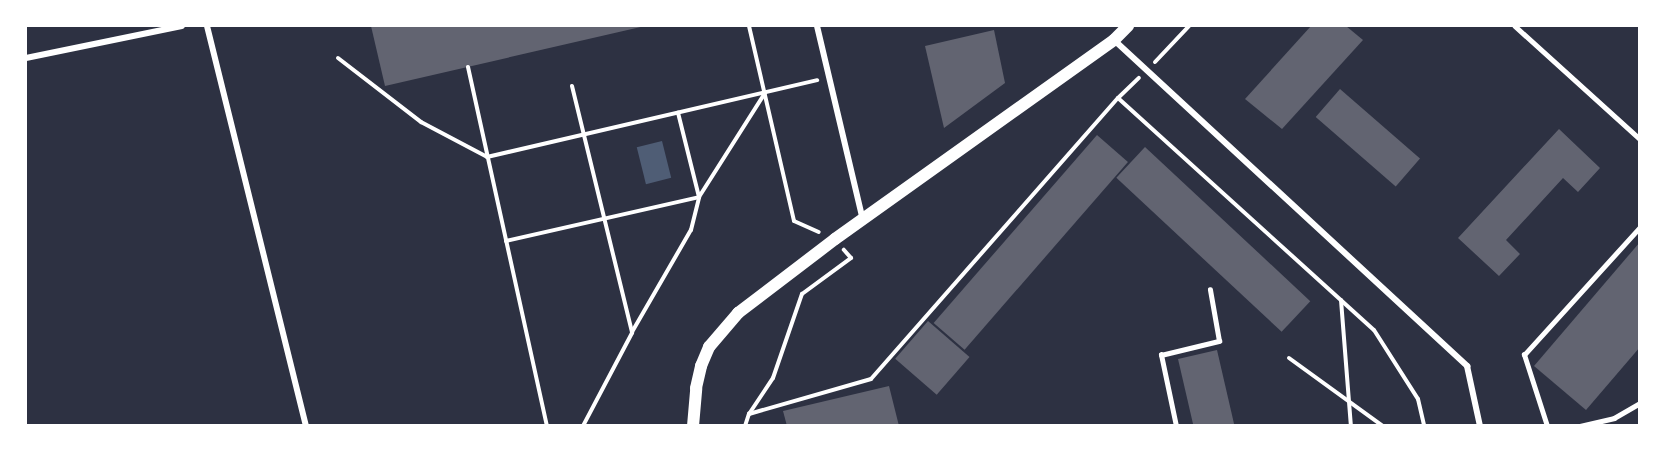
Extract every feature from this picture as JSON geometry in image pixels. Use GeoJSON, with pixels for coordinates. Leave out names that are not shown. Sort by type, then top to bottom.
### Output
{"type":"FeatureCollection","features":[{"type":"Feature","properties":{"kind":"main road"},"geometry":{"type":"LineString","coordinates":[[693,426],[696,388],[701,366],[709,347],[738,312],[835,239],[1114,40],[1128,26]]}},
{"type":"Feature","properties":{"kind":"street"},"geometry":{"type":"LineString","coordinates":[[26,58],[182,26]]}},
{"type":"Feature","properties":{"kind":"street"},"geometry":{"type":"LineString","coordinates":[[207,26],[306,426]]}},
{"type":"Feature","properties":{"kind":"street"},"geometry":{"type":"LineString","coordinates":[[817,26],[863,220]]}},
{"type":"Feature","properties":{"kind":"street"},"geometry":{"type":"LineString","coordinates":[[1114,40],[1467,366],[1480,426]]}},
{"type":"Feature","properties":{"kind":"lane"},"geometry":{"type":"LineString","coordinates":[[1515,26],[1640,139]]}},
{"type":"Feature","properties":{"kind":"lane"},"geometry":{"type":"LineString","coordinates":[[1547,426],[1524,355],[1640,227]]}},
{"type":"Feature","properties":{"kind":"lane"},"geometry":{"type":"LineString","coordinates":[[1176,426],[1161,355],[1220,341],[1210,290]]}},
{"type":"Feature","properties":{"kind":"lane"},"geometry":{"type":"LineString","coordinates":[[1580,426],[1614,418],[1640,403]]}},
{"type":"Feature","properties":{"kind":"path"},"geometry":{"type":"LineString","coordinates":[[745,426],[749,414],[773,378],[802,294],[850,258],[835,239],[794,221],[749,26]]}},
{"type":"Feature","properties":{"kind":"path"},"geometry":{"type":"LineString","coordinates":[[749,414],[871,379],[1118,98],[1189,26]]}},
{"type":"Feature","properties":{"kind":"path"},"geometry":{"type":"LineString","coordinates":[[338,58],[421,122],[488,157],[829,78]]}},
{"type":"Feature","properties":{"kind":"path"},"geometry":{"type":"LineString","coordinates":[[468,67],[547,426]]}},
{"type":"Feature","properties":{"kind":"path"},"geometry":{"type":"LineString","coordinates":[[572,86],[632,333]]}},
{"type":"Feature","properties":{"kind":"path"},"geometry":{"type":"LineString","coordinates":[[583,426],[632,333],[691,230],[699,197],[765,93]]}},
{"type":"Feature","properties":{"kind":"path"},"geometry":{"type":"LineString","coordinates":[[1118,98],[1374,330],[1418,399],[1424,426]]}},
{"type":"Feature","properties":{"kind":"path"},"geometry":{"type":"LineString","coordinates":[[678,113],[699,197]]}},
{"type":"Feature","properties":{"kind":"path"},"geometry":{"type":"LineString","coordinates":[[506,241],[699,197]]}},
{"type":"Feature","properties":{"kind":"path"},"geometry":{"type":"LineString","coordinates":[[1341,300],[1351,426]]}},
{"type":"Feature","properties":{"kind":"path"},"geometry":{"type":"LineString","coordinates":[[1288,358],[1383,426]]}},
{"type":"Feature","properties":{"kind":"water"},"geometry":{"type":"Polygon","coordinates":[[[662,141],[671,178],[646,184],[637,147],[662,141]]]}},
{"type":"Feature","properties":{"kind":"building"},"geometry":{"type":"Polygon","coordinates":[[[371,26],[645,26],[385,86],[371,26]]]}},
{"type":"Feature","properties":{"kind":"building"},"geometry":{"type":"Polygon","coordinates":[[[1311,26],[1346,26],[1363,40],[1282,129],[1245,99],[1311,26]]]}},
{"type":"Feature","properties":{"kind":"building"},"geometry":{"type":"Polygon","coordinates":[[[994,30],[1005,83],[944,128],[925,46],[994,30]]]}},
{"type":"Feature","properties":{"kind":"building"},"geometry":{"type":"Polygon","coordinates":[[[1340,89],[1420,159],[1396,186],[1316,117],[1340,89]]]}},
{"type":"Feature","properties":{"kind":"building"},"geometry":{"type":"Polygon","coordinates":[[[1559,129],[1600,168],[1578,192],[1563,178],[1506,240],[1520,254],[1499,276],[1458,238],[1559,129]]]}},
{"type":"Feature","properties":{"kind":"building"},"geometry":{"type":"Polygon","coordinates":[[[1097,135],[1128,162],[965,350],[934,323],[1097,135]]]}},
{"type":"Feature","properties":{"kind":"building"},"geometry":{"type":"Polygon","coordinates":[[[1145,147],[1310,301],[1282,332],[1116,178],[1145,147]]]}},
{"type":"Feature","properties":{"kind":"building"},"geometry":{"type":"Polygon","coordinates":[[[1640,242],[1640,347],[1586,410],[1534,366],[1640,242]]]}},
{"type":"Feature","properties":{"kind":"building"},"geometry":{"type":"Polygon","coordinates":[[[928,321],[970,357],[937,395],[895,359],[928,321]]]}},
{"type":"Feature","properties":{"kind":"building"},"geometry":{"type":"Polygon","coordinates":[[[1217,350],[1235,426],[1193,426],[1178,359],[1217,350]]]}},
{"type":"Feature","properties":{"kind":"building"},"geometry":{"type":"Polygon","coordinates":[[[889,386],[899,426],[787,426],[783,411],[889,386]]]}}]}
